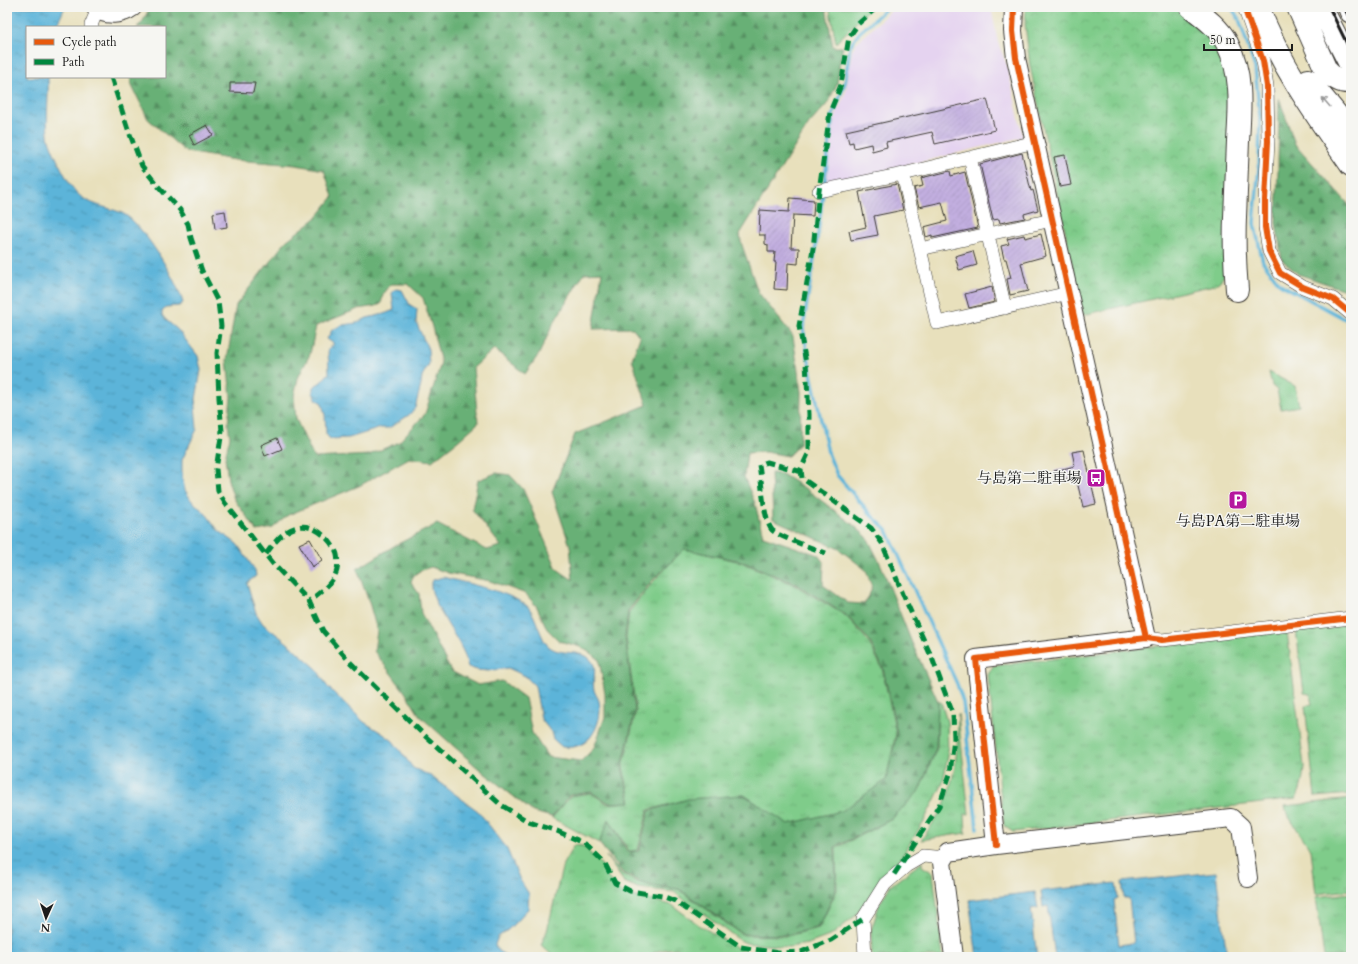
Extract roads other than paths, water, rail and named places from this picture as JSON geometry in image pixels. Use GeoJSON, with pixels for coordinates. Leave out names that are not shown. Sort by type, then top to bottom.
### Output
{"type":"FeatureCollection","features":[{"type":"Feature","properties":{"kind":"highway"},"geometry":{"type":"LineString","coordinates":[[1191,7],[1218,30],[1227,43],[1238,72],[1240,104],[1235,218],[1237,290]]}},
{"type":"Feature","properties":{"kind":"highway"},"geometry":{"type":"LineString","coordinates":[[1258,7],[1268,34],[1285,65],[1316,115],[1351,165]]}},
{"type":"Feature","properties":{"kind":"highway"},"geometry":{"type":"LineString","coordinates":[[1267,7],[1285,47],[1297,66],[1351,132]]}},
{"type":"Feature","properties":{"kind":"highway"},"geometry":{"type":"LineString","coordinates":[[1298,7],[1326,70],[1331,76],[1338,80],[1351,82]]}},
{"type":"Feature","properties":{"kind":"highway"},"geometry":{"type":"LineString","coordinates":[[1321,7],[1351,66]]}},
{"type":"Feature","properties":{"kind":"highway"},"geometry":{"type":"LineString","coordinates":[[1349,7],[1351,12]]}},
{"type":"Feature","properties":{"kind":"street"},"geometry":{"type":"LineString","coordinates":[[92,26],[97,8],[111,14],[128,11],[133,7]]}},
{"type":"Feature","properties":{"kind":"street"},"geometry":{"type":"LineString","coordinates":[[1014,7],[1013,31],[1016,58],[1146,638]]}},
{"type":"Feature","properties":{"kind":"street"},"geometry":{"type":"LineString","coordinates":[[1244,7],[1263,61],[1267,86],[1268,141],[1265,227],[1269,251],[1280,273],[1303,287],[1333,299],[1351,314]]}},
{"type":"Feature","properties":{"kind":"street"},"geometry":{"type":"LineString","coordinates":[[822,190],[903,174],[1035,142]]}},
{"type":"Feature","properties":{"kind":"street"},"geometry":{"type":"LineString","coordinates":[[970,158],[1005,308]]}},
{"type":"Feature","properties":{"kind":"street"},"geometry":{"type":"LineString","coordinates":[[903,174],[937,323],[1069,293]]}},
{"type":"Feature","properties":{"kind":"street"},"geometry":{"type":"LineString","coordinates":[[920,249],[1052,220]]}},
{"type":"Feature","properties":{"kind":"street"},"geometry":{"type":"LineString","coordinates":[[996,845],[976,658],[1146,638],[1162,640],[1351,618]]}},
{"type":"Feature","properties":{"kind":"street"},"geometry":{"type":"LineString","coordinates":[[954,957],[942,862],[948,852],[996,845],[1231,818],[1241,827],[1248,878]]}},
{"type":"Feature","properties":{"kind":"street"},"geometry":{"type":"LineString","coordinates":[[865,957],[863,919],[885,884],[906,866],[923,856],[945,858]]}},
{"type":"Feature","properties":{"kind":"water"},"geometry":{"type":"Polygon","coordinates":[[[7,7],[65,7],[56,26],[26,26],[26,78],[48,78],[47,128],[49,140],[59,164],[73,188],[86,200],[122,213],[130,219],[149,240],[167,268],[180,293],[183,303],[179,306],[166,307],[162,312],[162,315],[178,330],[198,356],[201,370],[195,405],[197,429],[182,460],[182,477],[185,490],[191,500],[207,515],[218,530],[237,544],[255,570],[256,576],[247,583],[256,613],[263,624],[316,668],[327,686],[364,722],[393,741],[413,768],[429,775],[478,811],[506,847],[520,880],[529,894],[528,909],[509,929],[498,937],[495,945],[498,951],[509,957],[7,957],[7,7]]]}},
{"type":"Feature","properties":{"kind":"water"},"geometry":{"type":"Polygon","coordinates":[[[396,289],[402,290],[410,305],[417,309],[416,322],[428,349],[429,364],[422,376],[415,408],[409,415],[389,428],[381,428],[349,438],[330,439],[326,434],[325,415],[322,403],[317,400],[313,393],[313,387],[321,382],[329,373],[328,349],[334,344],[327,339],[332,330],[342,325],[357,323],[367,318],[394,310],[392,293],[396,289]]]}},
{"type":"Feature","properties":{"kind":"water"},"geometry":{"type":"Polygon","coordinates":[[[443,577],[497,591],[517,600],[529,607],[545,642],[550,647],[563,652],[577,653],[589,658],[594,666],[594,691],[599,701],[600,714],[596,728],[588,740],[575,747],[562,747],[553,739],[551,732],[541,719],[535,686],[525,676],[508,668],[488,671],[468,667],[463,651],[438,607],[431,589],[431,582],[433,580],[443,577]]]}},
{"type":"Feature","properties":{"kind":"water"},"geometry":{"type":"Polygon","coordinates":[[[1216,872],[1227,957],[1055,957],[1048,906],[1043,907],[1041,891],[1116,883],[1118,898],[1114,900],[1119,945],[1134,943],[1129,898],[1124,898],[1122,882],[1216,872]]]}},
{"type":"Feature","properties":{"kind":"water"},"geometry":{"type":"Polygon","coordinates":[[[1035,892],[1038,908],[1031,909],[1037,957],[977,957],[969,900],[1035,892]]]}},
{"type":"Feature","properties":{"kind":"waterway"},"geometry":{"type":"LineString","coordinates":[[824,186],[833,115],[845,83],[850,46],[859,33],[888,7]]}},
{"type":"Feature","properties":{"kind":"waterway"},"geometry":{"type":"LineString","coordinates":[[1231,7],[1239,19],[1255,68],[1260,117],[1259,166],[1254,223],[1263,262],[1280,284],[1347,320],[1351,325]]}},
{"type":"Feature","properties":{"kind":"waterway"},"geometry":{"type":"LineString","coordinates":[[823,193],[803,328],[828,453],[837,475],[872,516],[887,530],[957,684],[963,702],[977,828]]}},
{"type":"Feature","properties":{"kind":"railway"},"geometry":{"type":"LineString","coordinates":[[1329,7],[1351,52]]}},
{"type":"Feature","properties":{"kind":"railway"},"geometry":{"type":"LineString","coordinates":[[1344,7],[1351,21]]}},
{"type":"Feature","properties":{"kind":"place","name":"与島第二駐車場"},"geometry":{"type":"Point","coordinates":[1096,478]}},
{"type":"Feature","properties":{"kind":"place","name":"与島PA第二駐車場"},"geometry":{"type":"Point","coordinates":[1238,500]}}]}
